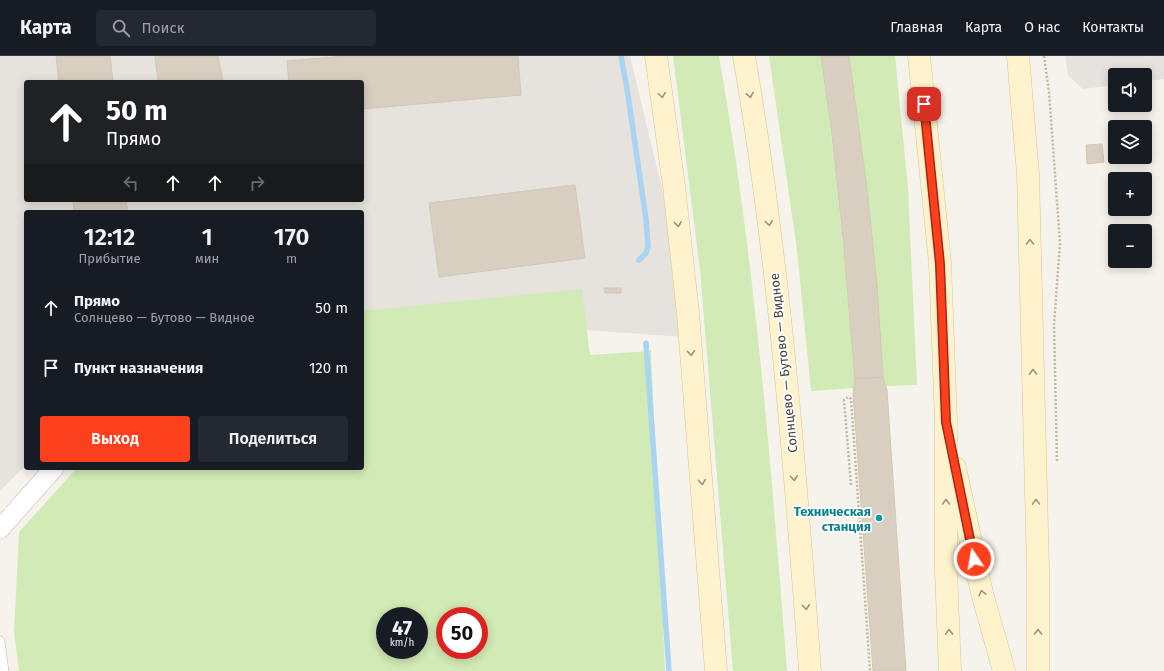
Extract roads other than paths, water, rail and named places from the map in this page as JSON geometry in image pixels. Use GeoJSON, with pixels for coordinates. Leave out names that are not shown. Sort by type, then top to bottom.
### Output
{"type":"FeatureCollection","features":[{"type":"Feature","properties":{"kind":"main road"},"geometry":{"type":"LineString","coordinates":[[656,56],[674,186],[687,306],[716,671]]}},
{"type":"Feature","properties":{"kind":"main road","name":"Солнцево — Бутово — Видное"},"geometry":{"type":"LineString","coordinates":[[744,56],[762,172],[778,304],[810,671]]}},
{"type":"Feature","properties":{"kind":"main road"},"geometry":{"type":"LineString","coordinates":[[919,56],[940,264],[946,422],[946,570],[950,671]]}},
{"type":"Feature","properties":{"kind":"main road"},"geometry":{"type":"LineString","coordinates":[[1018,56],[1028,174],[1038,570],[1038,671]]}},
{"type":"Feature","properties":{"kind":"main road"},"geometry":{"type":"LineString","coordinates":[[946,422],[982,593],[1004,671]]}},
{"type":"Feature","properties":{"kind":"street"},"geometry":{"type":"LineString","coordinates":[[0,529],[52,470]]}},
{"type":"Feature","properties":{"kind":"lane"},"geometry":{"type":"LineString","coordinates":[[0,641],[4,671]]}},
{"type":"Feature","properties":{"kind":"waterway"},"geometry":{"type":"LineString","coordinates":[[621,56],[646,219],[648,247],[646,253],[639,260]]}},
{"type":"Feature","properties":{"kind":"waterway"},"geometry":{"type":"LineString","coordinates":[[646,343],[669,671]]}},
{"type":"Feature","properties":{"kind":"place","name":"Техническая станция"},"geometry":{"type":"Point","coordinates":[879,518]}}]}
